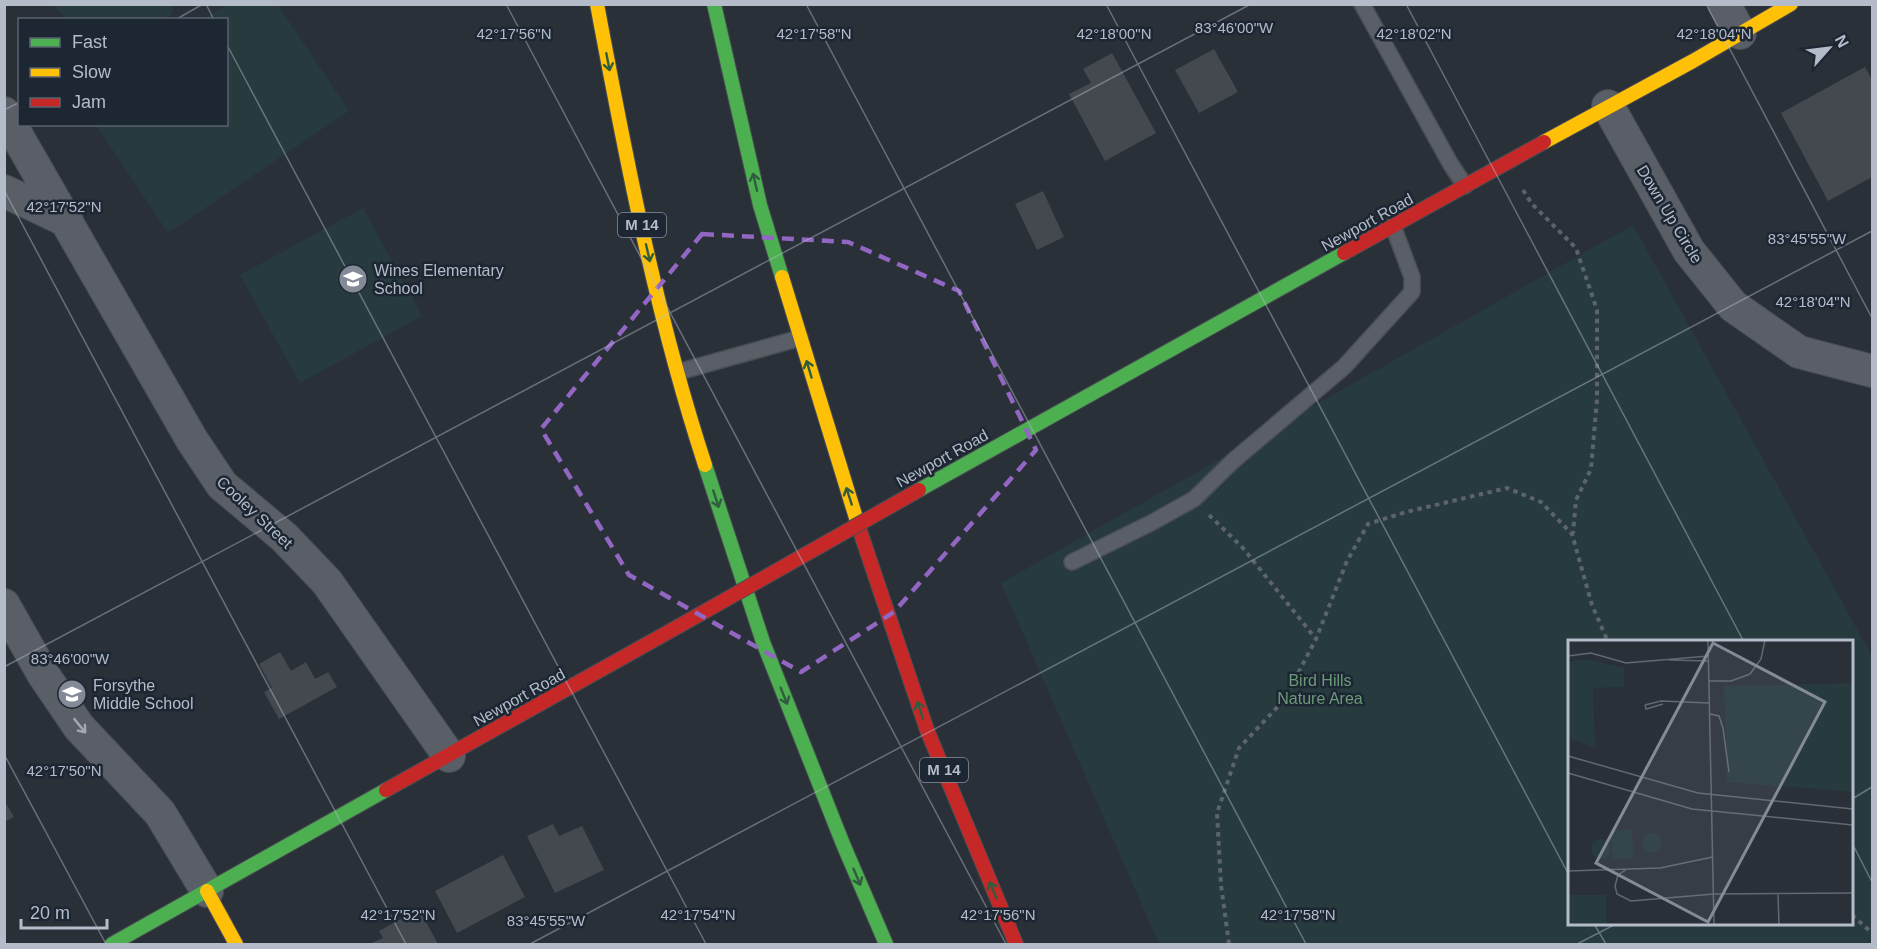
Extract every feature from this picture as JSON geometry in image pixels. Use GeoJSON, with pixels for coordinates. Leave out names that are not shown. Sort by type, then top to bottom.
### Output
{"type":"FeatureCollection","features":[{"type":"Feature","properties":{"kind":"main road","name":"M 14"},"geometry":{"type":"LineString","coordinates":[[597,4],[626,154],[665,325],[702,454],[763,642],[885,945]]}},
{"type":"Feature","properties":{"kind":"main road","name":"M 14"},"geometry":{"type":"LineString","coordinates":[[714,4],[760,205],[879,592],[927,730],[1016,945]]}},
{"type":"Feature","properties":{"kind":"main road","name":"Newport Road"},"geometry":{"type":"LineString","coordinates":[[112,945],[919,490],[1608,106],[1693,61],[1778,8]]}},
{"type":"Feature","properties":{"kind":"main road"},"geometry":{"type":"LineString","coordinates":[[207,891],[236,945]]}},
{"type":"Feature","properties":{"kind":"street"},"geometry":{"type":"LineString","coordinates":[[1724,4],[1740,33]]}},
{"type":"Feature","properties":{"kind":"street","name":"Down Up Circle"},"geometry":{"type":"LineString","coordinates":[[1608,106],[1689,250],[1733,306],[1799,352],[1872,370]]}},
{"type":"Feature","properties":{"kind":"street","name":"Cooley Street"},"geometry":{"type":"LineString","coordinates":[[4,113],[192,440],[222,485],[284,537],[327,582],[449,756]]}},
{"type":"Feature","properties":{"kind":"street"},"geometry":{"type":"LineString","coordinates":[[4,191],[67,222]]}},
{"type":"Feature","properties":{"kind":"street"},"geometry":{"type":"LineString","coordinates":[[4,605],[43,674],[79,727],[159,813],[207,891]]}},
{"type":"Feature","properties":{"kind":"lane"},"geometry":{"type":"LineString","coordinates":[[1362,4],[1465,186]]}},
{"type":"Feature","properties":{"kind":"lane"},"geometry":{"type":"LineString","coordinates":[[1072,562],[1194,499],[1233,461],[1344,367],[1412,292],[1412,277],[1393,226]]}},
{"type":"Feature","properties":{"kind":"lane"},"geometry":{"type":"LineString","coordinates":[[678,372],[800,338]]}},
{"type":"Feature","properties":{"kind":"path"},"geometry":{"type":"LineString","coordinates":[[1523,190],[1532,204],[1576,248],[1597,310],[1598,399],[1591,469],[1576,500],[1572,534],[1593,605],[1607,640]]}},
{"type":"Feature","properties":{"kind":"path"},"geometry":{"type":"LineString","coordinates":[[1229,945],[1221,885],[1217,813],[1239,748],[1284,700],[1316,639],[1347,561],[1368,524],[1406,512],[1507,488],[1541,502],[1572,534]]}},
{"type":"Feature","properties":{"kind":"path"},"geometry":{"type":"LineString","coordinates":[[1194,499],[1243,548],[1316,639]]}},
{"type":"Feature","properties":{"kind":"path"},"geometry":{"type":"LineString","coordinates":[[1853,917],[1872,933]]}},
{"type":"Feature","properties":{"kind":"highlighted area"},"geometry":{"type":"Polygon","coordinates":[[[702,234],[848,242],[959,291],[1036,450],[894,612],[801,672],[629,575],[541,429],[702,234]]]}},
{"type":"Feature","properties":{"kind":"green space"},"geometry":{"type":"Polygon","coordinates":[[[53,5],[174,5],[171,18],[65,18],[53,5]]]}},
{"type":"Feature","properties":{"kind":"green space"},"geometry":{"type":"Polygon","coordinates":[[[226,5],[278,5],[349,111],[168,233],[97,126],[228,126],[228,18],[206,18],[226,5]]]}},
{"type":"Feature","properties":{"kind":"green space"},"geometry":{"type":"Polygon","coordinates":[[[363,208],[422,316],[300,383],[240,275],[363,208]]]}},
{"type":"Feature","properties":{"kind":"green space","name":"Bird Hills Nature Area"},"geometry":{"type":"Polygon","coordinates":[[[1633,225],[1872,656],[1872,944],[1159,944],[1001,583],[1633,225]]]}},
{"type":"Feature","properties":{"kind":"building"},"geometry":{"type":"Polygon","coordinates":[[[1214,49],[1238,92],[1199,113],[1175,70],[1214,49]]]}},
{"type":"Feature","properties":{"kind":"building"},"geometry":{"type":"Polygon","coordinates":[[[1112,53],[1156,133],[1105,161],[1069,94],[1091,83],[1083,69],[1112,53]]]}},
{"type":"Feature","properties":{"kind":"building"},"geometry":{"type":"Polygon","coordinates":[[[1865,67],[1872,80],[1872,177],[1828,201],[1781,113],[1865,67]]]}},
{"type":"Feature","properties":{"kind":"building"},"geometry":{"type":"Polygon","coordinates":[[[1043,191],[1064,237],[1037,250],[1015,204],[1043,191]]]}},
{"type":"Feature","properties":{"kind":"building"},"geometry":{"type":"Polygon","coordinates":[[[280,652],[291,671],[306,662],[315,679],[328,672],[337,687],[279,719],[264,692],[272,688],[259,664],[280,652]]]}},
{"type":"Feature","properties":{"kind":"building"},"geometry":{"type":"Polygon","coordinates":[[[4,800],[14,817],[4,822],[4,800]]]}},
{"type":"Feature","properties":{"kind":"building"},"geometry":{"type":"Polygon","coordinates":[[[553,824],[559,836],[582,826],[604,870],[555,893],[527,836],[553,824]]]}},
{"type":"Feature","properties":{"kind":"building"},"geometry":{"type":"Polygon","coordinates":[[[503,855],[525,897],[457,933],[435,891],[503,855]]]}},
{"type":"Feature","properties":{"kind":"building"},"geometry":{"type":"Polygon","coordinates":[[[419,909],[438,944],[370,944],[383,938],[379,931],[419,909]]]}},
{"type":"Feature","properties":{"kind":"traffic: fast"},"geometry":{"type":"LineString","coordinates":[[714,4],[760,205],[782,277]]}},
{"type":"Feature","properties":{"kind":"traffic: fast"},"geometry":{"type":"LineString","coordinates":[[919,490],[1344,253]]}},
{"type":"Feature","properties":{"kind":"traffic: fast"},"geometry":{"type":"LineString","coordinates":[[705,465],[763,642],[843,844],[886,944]]}},
{"type":"Feature","properties":{"kind":"traffic: fast"},"geometry":{"type":"LineString","coordinates":[[112,944],[386,790]]}},
{"type":"Feature","properties":{"kind":"traffic: slow"},"geometry":{"type":"LineString","coordinates":[[597,4],[631,178],[657,294],[687,408],[705,465]]}},
{"type":"Feature","properties":{"kind":"traffic: slow"},"geometry":{"type":"LineString","coordinates":[[1544,142],[1693,61],[1791,4]]}},
{"type":"Feature","properties":{"kind":"traffic: slow"},"geometry":{"type":"LineString","coordinates":[[782,277],[860,531]]}},
{"type":"Feature","properties":{"kind":"traffic: slow"},"geometry":{"type":"LineString","coordinates":[[207,891],[236,944]]}},
{"type":"Feature","properties":{"kind":"traffic: jam"},"geometry":{"type":"LineString","coordinates":[[1344,253],[1544,142]]}},
{"type":"Feature","properties":{"kind":"traffic: jam"},"geometry":{"type":"LineString","coordinates":[[679,626],[919,490]]}},
{"type":"Feature","properties":{"kind":"traffic: jam"},"geometry":{"type":"LineString","coordinates":[[860,531],[927,730],[1016,944]]}},
{"type":"Feature","properties":{"kind":"traffic: jam"},"geometry":{"type":"LineString","coordinates":[[386,790],[679,626]]}},
{"type":"Feature","properties":{"kind":"place","name":"Wines Elementary School"},"geometry":{"type":"Point","coordinates":[353,279]}},
{"type":"Feature","properties":{"kind":"place","name":"Forsythe Middle School"},"geometry":{"type":"Point","coordinates":[72,694]}}]}
